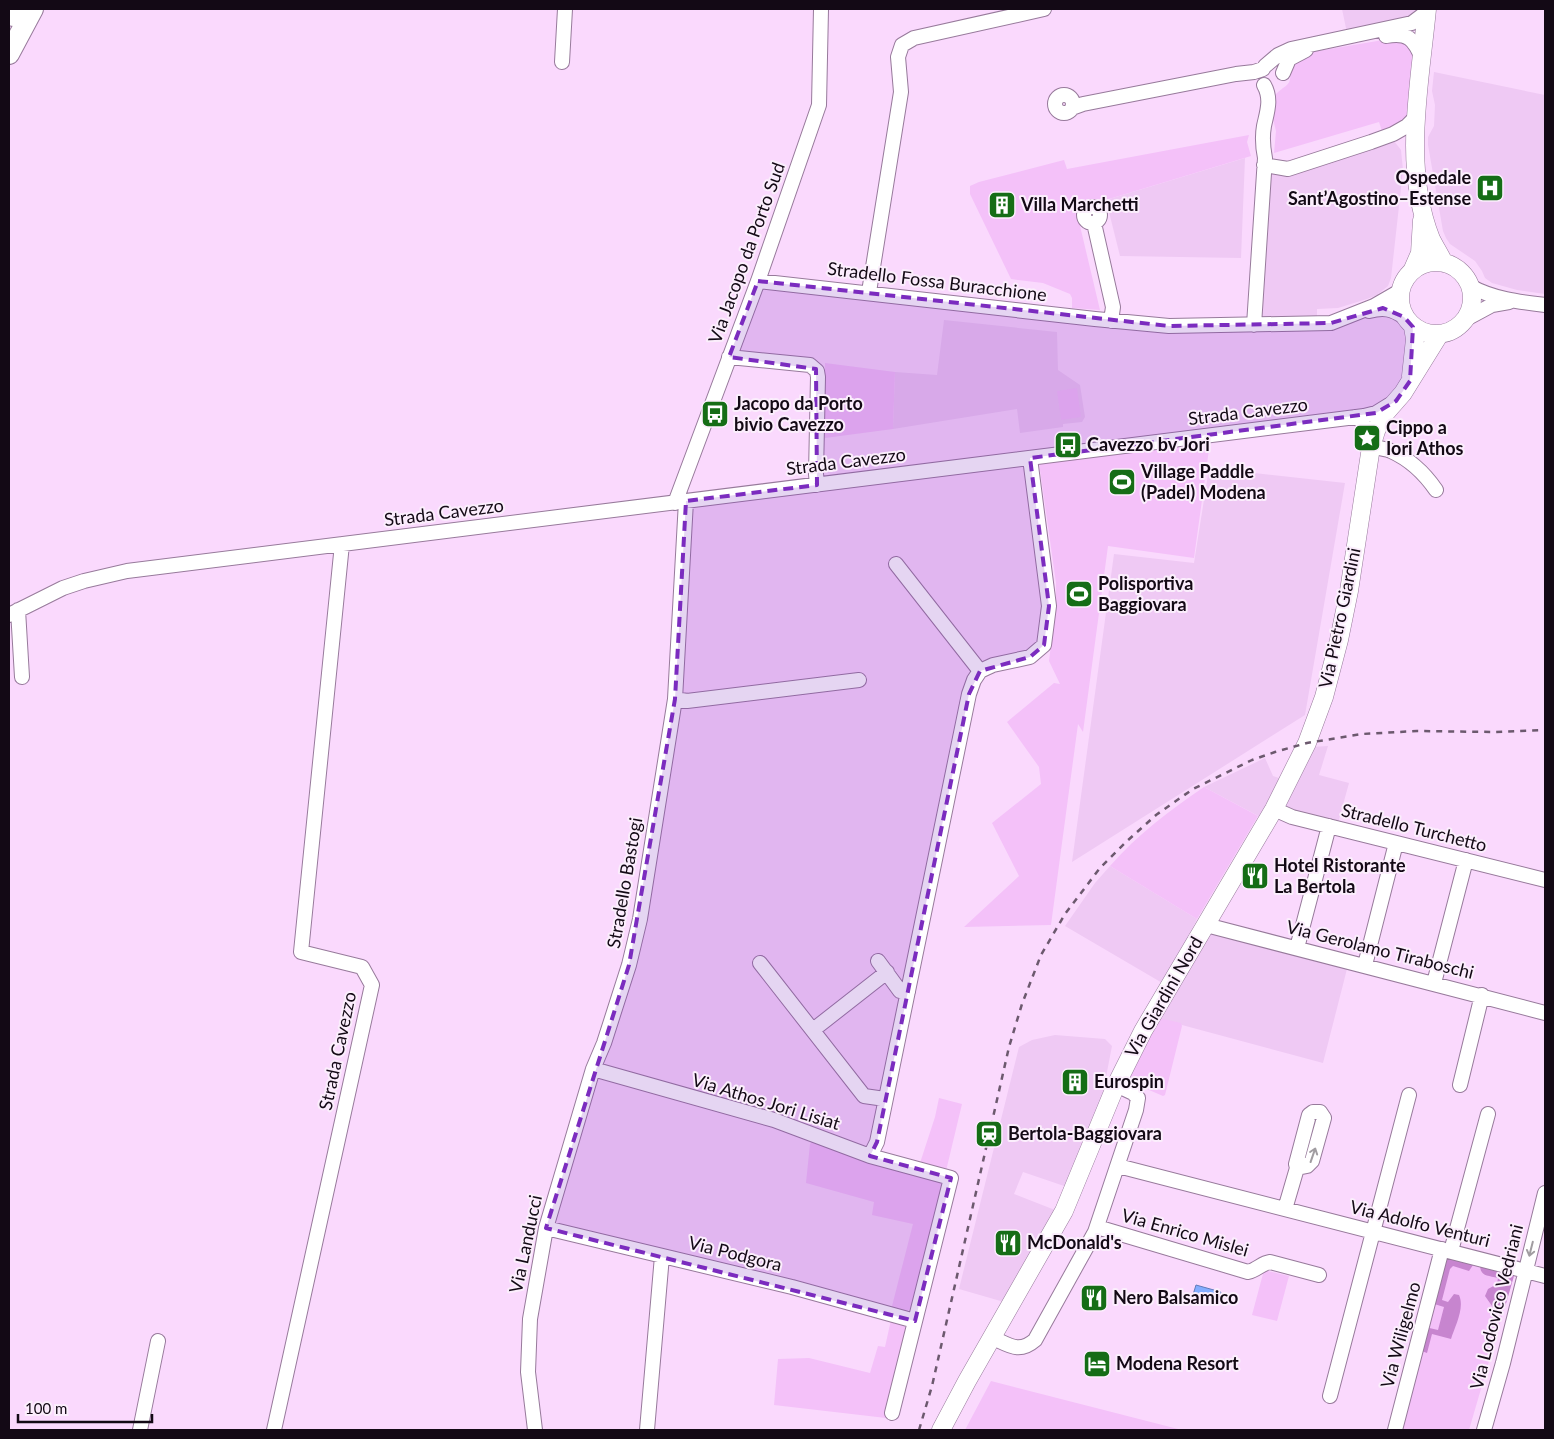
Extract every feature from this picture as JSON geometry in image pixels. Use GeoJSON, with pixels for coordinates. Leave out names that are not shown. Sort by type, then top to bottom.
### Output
{"type":"FeatureCollection","features":[{"type":"Feature","properties":{"kind":"highway"},"geometry":{"type":"LineString","coordinates":[[9,54],[32,9]]}},
{"type":"Feature","properties":{"kind":"main road"},"geometry":{"type":"LineString","coordinates":[[1427,9],[1414,144],[1423,212],[1432,241],[1444,263]]}},
{"type":"Feature","properties":{"kind":"main road"},"geometry":{"type":"LineString","coordinates":[[1414,270],[1420,252],[1423,212]]}},
{"type":"Feature","properties":{"kind":"main road"},"geometry":{"type":"LineString","coordinates":[[1400,291],[1404,280],[1414,270],[1426,263],[1444,263],[1455,267],[1464,275],[1470,286],[1472,302],[1466,319],[1460,326],[1450,332],[1439,335],[1426,333],[1409,322]]}},
{"type":"Feature","properties":{"kind":"main road","name":"Via Pietro Giardini"},"geometry":{"type":"LineString","coordinates":[[1400,291],[1400,305],[1415,339],[1410,381]]}},
{"type":"Feature","properties":{"kind":"main road","name":"Via Pietro Giardini"},"geometry":{"type":"LineString","coordinates":[[1274,808],[1307,743],[1324,697],[1339,640],[1371,448],[1376,430],[1382,417],[1396,402],[1439,335]]}},
{"type":"Feature","properties":{"kind":"main road","name":"Via Giardini Nord"},"geometry":{"type":"LineString","coordinates":[[941,1430],[1064,1211],[1116,1085],[1158,1003],[1274,808]]}},
{"type":"Feature","properties":{"kind":"street"},"geometry":{"type":"LineString","coordinates":[[562,62],[566,9]]}},
{"type":"Feature","properties":{"kind":"street","name":"Via Jacopo da Porto Sud"},"geometry":{"type":"LineString","coordinates":[[680,502],[729,357],[758,281],[819,105],[822,9]]}},
{"type":"Feature","properties":{"kind":"street"},"geometry":{"type":"LineString","coordinates":[[869,292],[901,92],[898,57],[902,45],[914,38],[1044,9]]}},
{"type":"Feature","properties":{"kind":"street"},"geometry":{"type":"LineString","coordinates":[[1254,325],[1264,162],[1263,147],[1267,117],[1267,81],[1278,55],[1291,49],[1412,23],[1424,14],[1427,9]]}},
{"type":"Feature","properties":{"kind":"street"},"geometry":{"type":"LineString","coordinates":[[1075,104],[1236,74],[1246,74],[1267,81],[1282,82],[1290,59],[1304,51],[1394,35],[1404,35],[1411,39],[1422,58]]}},
{"type":"Feature","properties":{"kind":"street"},"geometry":{"type":"LineString","coordinates":[[1267,81],[1276,65],[1284,73]]}},
{"type":"Feature","properties":{"kind":"street"},"geometry":{"type":"LineString","coordinates":[[1264,162],[1288,169],[1393,134],[1407,126],[1414,119],[1417,112]]}},
{"type":"Feature","properties":{"kind":"street"},"geometry":{"type":"LineString","coordinates":[[1094,223],[1113,307],[1111,321]]}},
{"type":"Feature","properties":{"kind":"street","name":"Stradello Fossa Buracchione"},"geometry":{"type":"LineString","coordinates":[[758,281],[1169,326],[1330,323],[1354,315]]}},
{"type":"Feature","properties":{"kind":"street"},"geometry":{"type":"LineString","coordinates":[[1470,286],[1515,302]]}},
{"type":"Feature","properties":{"kind":"street"},"geometry":{"type":"LineString","coordinates":[[1354,315],[1400,291]]}},
{"type":"Feature","properties":{"kind":"street"},"geometry":{"type":"LineString","coordinates":[[1466,319],[1492,305],[1515,302],[1545,305]]}},
{"type":"Feature","properties":{"kind":"street"},"geometry":{"type":"LineString","coordinates":[[1354,315],[1383,308],[1393,310],[1409,322]]}},
{"type":"Feature","properties":{"kind":"street"},"geometry":{"type":"LineString","coordinates":[[729,357],[810,365],[817,371],[817,485]]}},
{"type":"Feature","properties":{"kind":"street","name":"Strada Cavezzo"},"geometry":{"type":"LineString","coordinates":[[14,612],[63,588],[105,575],[1355,417],[1376,413],[1396,402]]}},
{"type":"Feature","properties":{"kind":"street"},"geometry":{"type":"LineString","coordinates":[[1355,417],[1368,426],[1371,448],[1390,450],[1427,477],[1436,490]]}},
{"type":"Feature","properties":{"kind":"street"},"geometry":{"type":"LineString","coordinates":[[870,1156],[877,1142],[969,694],[974,680],[980,671],[993,665],[1030,657],[1044,644],[1049,606],[1030,458]]}},
{"type":"Feature","properties":{"kind":"street","name":"Stradello Bastogi"},"geometry":{"type":"LineString","coordinates":[[593,1069],[604,1044],[629,965],[640,919],[675,700],[680,502]]}},
{"type":"Feature","properties":{"kind":"street","name":"Strada Cavezzo"},"geometry":{"type":"LineString","coordinates":[[274,1430],[372,985],[362,967],[301,952],[342,544]]}},
{"type":"Feature","properties":{"kind":"street"},"geometry":{"type":"LineString","coordinates":[[896,564],[980,671]]}},
{"type":"Feature","properties":{"kind":"street"},"geometry":{"type":"LineString","coordinates":[[14,612],[22,677]]}},
{"type":"Feature","properties":{"kind":"street"},"geometry":{"type":"LineString","coordinates":[[675,700],[687,701],[859,680]]}},
{"type":"Feature","properties":{"kind":"street","name":"Stradello Turchetto"},"geometry":{"type":"LineString","coordinates":[[1274,808],[1292,817],[1545,880]]}},
{"type":"Feature","properties":{"kind":"street"},"geometry":{"type":"LineString","coordinates":[[1297,948],[1329,826]]}},
{"type":"Feature","properties":{"kind":"street"},"geometry":{"type":"LineString","coordinates":[[1365,965],[1396,843]]}},
{"type":"Feature","properties":{"kind":"street"},"geometry":{"type":"LineString","coordinates":[[1434,983],[1466,860]]}},
{"type":"Feature","properties":{"kind":"street","name":"Via Gerolamo Tiraboschi"},"geometry":{"type":"LineString","coordinates":[[1206,925],[1482,995],[1545,1013]]}},
{"type":"Feature","properties":{"kind":"street"},"geometry":{"type":"LineString","coordinates":[[760,963],[864,1096],[885,1099]]}},
{"type":"Feature","properties":{"kind":"street"},"geometry":{"type":"LineString","coordinates":[[813,1030],[883,967],[900,991],[908,992]]}},
{"type":"Feature","properties":{"kind":"street"},"geometry":{"type":"LineString","coordinates":[[1460,1085],[1482,995]]}},
{"type":"Feature","properties":{"kind":"street","name":"Via Athos Jori Lisiat"},"geometry":{"type":"LineString","coordinates":[[593,1069],[774,1120],[870,1156],[951,1178],[915,1321]]}},
{"type":"Feature","properties":{"kind":"street","name":"Via Landucci"},"geometry":{"type":"LineString","coordinates":[[535,1430],[528,1372],[530,1319],[546,1228],[593,1069]]}},
{"type":"Feature","properties":{"kind":"street"},"geometry":{"type":"LineString","coordinates":[[993,1338],[1016,1348],[1030,1345],[1035,1340],[1097,1227],[1136,1110],[1138,1098],[1116,1085]]}},
{"type":"Feature","properties":{"kind":"street"},"geometry":{"type":"LineString","coordinates":[[1330,1396],[1409,1095]]}},
{"type":"Feature","properties":{"kind":"street","name":"Via Wiligelmo"},"geometry":{"type":"LineString","coordinates":[[1395,1430],[1446,1250],[1488,1114]]}},
{"type":"Feature","properties":{"kind":"street","name":"Via Adolfo Venturi"},"geometry":{"type":"LineString","coordinates":[[1118,1166],[1545,1276]]}},
{"type":"Feature","properties":{"kind":"street"},"geometry":{"type":"LineString","coordinates":[[1285,1209],[1297,1168]]}},
{"type":"Feature","properties":{"kind":"street","name":"Via Lodovico Vedriani"},"geometry":{"type":"LineString","coordinates":[[1484,1430],[1503,1363],[1545,1193]]}},
{"type":"Feature","properties":{"kind":"street","name":"Via Enrico Mislei"},"geometry":{"type":"LineString","coordinates":[[1097,1227],[1248,1272],[1254,1271],[1266,1262],[1270,1262],[1319,1275]]}},
{"type":"Feature","properties":{"kind":"street","name":"Via Podgora"},"geometry":{"type":"LineString","coordinates":[[546,1228],[792,1287],[915,1321]]}},
{"type":"Feature","properties":{"kind":"street"},"geometry":{"type":"LineString","coordinates":[[647,1430],[662,1256]]}},
{"type":"Feature","properties":{"kind":"street"},"geometry":{"type":"LineString","coordinates":[[892,1413],[915,1321]]}},
{"type":"Feature","properties":{"kind":"street"},"geometry":{"type":"LineString","coordinates":[[140,1430],[158,1341]]}},
{"type":"Feature","properties":{"kind":"highlighted area"},"geometry":{"type":"Polygon","coordinates":[[[758,281],[1169,326],[1331,323],[1383,308],[1404,317],[1413,327],[1410,381],[1396,401],[1376,413],[1030,458],[1049,606],[1044,645],[1030,657],[980,671],[969,694],[877,1142],[870,1156],[951,1178],[915,1321],[546,1228],[629,965],[675,699],[686,501],[817,485],[816,369],[729,357],[758,281]]]}},
{"type":"Feature","properties":{"kind":"shaded area"},"geometry":{"type":"Polygon","coordinates":[[[1342,9],[1418,9],[1418,13],[1414,18],[1347,33],[1342,9]]]}},
{"type":"Feature","properties":{"kind":"shaded area"},"geometry":{"type":"Polygon","coordinates":[[[1395,38],[1404,39],[1415,53],[1410,115],[1405,121],[1382,131],[1379,122],[1274,153],[1276,131],[1272,115],[1274,96],[1288,84],[1290,65],[1306,53],[1395,38]]]}},
{"type":"Feature","properties":{"kind":"shaded area","name":"Ospedale Sant’Agostino–Estense"},"geometry":{"type":"Polygon","coordinates":[[[1434,72],[1545,95],[1545,294],[1517,290],[1492,283],[1485,278],[1475,261],[1450,244],[1446,238],[1443,231],[1428,145],[1428,137],[1434,126],[1435,105],[1432,91],[1434,72]]]}},
{"type":"Feature","properties":{"kind":"shaded area"},"geometry":{"type":"Polygon","coordinates":[[[1249,135],[1247,142],[1251,156],[1076,209],[1100,310],[1072,308],[1070,294],[1043,283],[1011,279],[970,194],[970,186],[979,182],[1064,160],[1067,169],[1249,135]]]}},
{"type":"Feature","properties":{"kind":"shaded area"},"geometry":{"type":"Polygon","coordinates":[[[1394,141],[1401,150],[1403,170],[1391,278],[1388,286],[1377,295],[1367,299],[1338,308],[1317,309],[1317,316],[1264,317],[1261,315],[1269,173],[1394,141]]]}},
{"type":"Feature","properties":{"kind":"shaded area"},"geometry":{"type":"Polygon","coordinates":[[[1245,158],[1241,258],[1120,256],[1106,200],[1245,158]]]}},
{"type":"Feature","properties":{"kind":"shaded area"},"geometry":{"type":"Polygon","coordinates":[[[944,320],[1057,332],[1058,370],[1080,385],[1085,417],[1082,422],[1063,424],[1063,427],[1020,433],[1017,409],[893,429],[895,372],[937,375],[944,320]]]}},
{"type":"Feature","properties":{"kind":"shaded area"},"geometry":{"type":"Polygon","coordinates":[[[825,363],[895,372],[893,429],[825,438],[825,363]]]}},
{"type":"Feature","properties":{"kind":"shaded area"},"geometry":{"type":"Polygon","coordinates":[[[1077,388],[1081,417],[1061,420],[1057,391],[1077,388]]]}},
{"type":"Feature","properties":{"kind":"shaded area","name":"Polisportiva Baggiovara"},"geometry":{"type":"Polygon","coordinates":[[[1210,442],[1194,558],[1108,546],[1083,732],[1078,724],[1051,925],[964,927],[1019,876],[992,823],[1041,784],[1039,767],[1007,722],[1054,683],[1060,684],[1049,661],[1056,605],[1056,583],[1039,463],[1210,442]]]}},
{"type":"Feature","properties":{"kind":"shaded area"},"geometry":{"type":"Polygon","coordinates":[[[1209,468],[1345,483],[1305,715],[1072,862],[1114,554],[1194,563],[1209,468]]]}},
{"type":"Feature","properties":{"kind":"shaded area"},"geometry":{"type":"Polygon","coordinates":[[[1328,746],[1319,775],[1349,783],[1338,823],[1293,813],[1281,805],[1311,747],[1328,746]]]}},
{"type":"Feature","properties":{"kind":"shaded area"},"geometry":{"type":"Polygon","coordinates":[[[1265,758],[1273,776],[1285,780],[1264,819],[1204,787],[1265,758]]]}},
{"type":"Feature","properties":{"kind":"shaded area"},"geometry":{"type":"Polygon","coordinates":[[[1204,787],[1258,816],[1197,919],[1110,866],[1154,824],[1204,787]]]}},
{"type":"Feature","properties":{"kind":"shaded area"},"geometry":{"type":"Polygon","coordinates":[[[1110,866],[1197,919],[1164,984],[1065,926],[1095,883],[1110,866]]]}},
{"type":"Feature","properties":{"kind":"shaded area"},"geometry":{"type":"Polygon","coordinates":[[[1208,931],[1348,965],[1323,1063],[1156,1018],[1208,931]]]}},
{"type":"Feature","properties":{"kind":"shaded area"},"geometry":{"type":"Polygon","coordinates":[[[1159,1018],[1181,1023],[1182,1026],[1165,1095],[1163,1096],[1128,1081],[1159,1018]]]}},
{"type":"Feature","properties":{"kind":"shaded area"},"geometry":{"type":"Polygon","coordinates":[[[1055,1035],[1105,1039],[1112,1046],[1099,1113],[1067,1187],[1023,1172],[1014,1194],[1055,1210],[1004,1302],[959,1289],[1019,1047],[1032,1040],[1055,1035]]]}},
{"type":"Feature","properties":{"kind":"shaded area"},"geometry":{"type":"Polygon","coordinates":[[[939,1098],[962,1104],[946,1171],[920,1163],[939,1098]]]}},
{"type":"Feature","properties":{"kind":"shaded area"},"geometry":{"type":"Polygon","coordinates":[[[813,1141],[941,1180],[944,1186],[913,1306],[908,1310],[891,1310],[913,1224],[872,1215],[874,1202],[806,1183],[810,1144],[813,1141]]]}},
{"type":"Feature","properties":{"kind":"shaded area"},"geometry":{"type":"Polygon","coordinates":[[[1443,1249],[1516,1269],[1469,1430],[1395,1430],[1443,1249]]]}},
{"type":"Feature","properties":{"kind":"shaded area"},"geometry":{"type":"Polygon","coordinates":[[[1444,1253],[1473,1263],[1473,1265],[1469,1271],[1453,1266],[1450,1269],[1442,1300],[1448,1302],[1454,1294],[1459,1295],[1461,1306],[1459,1317],[1451,1339],[1432,1334],[1427,1353],[1419,1350],[1425,1327],[1438,1330],[1444,1307],[1431,1303],[1444,1253]]]}},
{"type":"Feature","properties":{"kind":"shaded area"},"geometry":{"type":"Polygon","coordinates":[[[1480,1264],[1516,1269],[1505,1307],[1496,1309],[1485,1296],[1488,1289],[1497,1284],[1498,1278],[1487,1276],[1483,1273],[1480,1264]]]}},
{"type":"Feature","properties":{"kind":"shaded area"},"geometry":{"type":"Polygon","coordinates":[[[1264,1270],[1289,1276],[1277,1321],[1252,1315],[1264,1270]]]}},
{"type":"Feature","properties":{"kind":"shaded area"},"geometry":{"type":"Polygon","coordinates":[[[891,1320],[905,1325],[907,1329],[886,1418],[774,1405],[778,1359],[809,1358],[870,1373],[878,1346],[885,1347],[891,1320]]]}},
{"type":"Feature","properties":{"kind":"shaded area"},"geometry":{"type":"Polygon","coordinates":[[[991,1381],[1182,1430],[965,1430],[991,1381]]]}},
{"type":"Feature","properties":{"kind":"water"},"geometry":{"type":"Polygon","coordinates":[[[1196,1285],[1221,1292],[1217,1305],[1192,1298],[1196,1285]]]}},
{"type":"Feature","properties":{"kind":"railway"},"geometry":{"type":"LineString","coordinates":[[919,1430],[932,1386],[1009,1047],[1022,1004],[1041,955],[1065,914],[1100,868],[1156,815],[1193,789],[1252,760],[1275,752],[1307,743],[1362,734],[1417,731],[1495,732],[1545,730]]}},
{"type":"Feature","properties":{"kind":"place","name":"Ospedale Sant’Agostino–Estense"},"geometry":{"type":"Point","coordinates":[1490,188]}},
{"type":"Feature","properties":{"kind":"place","name":"Villa Marchetti"},"geometry":{"type":"Point","coordinates":[1002,205]}},
{"type":"Feature","properties":{"kind":"place","name":"Jacopo da Porto bivio Cavezzo"},"geometry":{"type":"Point","coordinates":[715,414]}},
{"type":"Feature","properties":{"kind":"place","name":"Cippo a Iori Athos"},"geometry":{"type":"Point","coordinates":[1367,438]}},
{"type":"Feature","properties":{"kind":"place","name":"Cavezzo bv Jori"},"geometry":{"type":"Point","coordinates":[1068,445]}},
{"type":"Feature","properties":{"kind":"place","name":"Village Paddle (Padel) Modena"},"geometry":{"type":"Point","coordinates":[1122,482]}},
{"type":"Feature","properties":{"kind":"place","name":"Polisportiva Baggiovara"},"geometry":{"type":"Point","coordinates":[1079,594]}},
{"type":"Feature","properties":{"kind":"place","name":"Hotel Ristorante La Bertola"},"geometry":{"type":"Point","coordinates":[1255,876]}},
{"type":"Feature","properties":{"kind":"place","name":"Eurospin"},"geometry":{"type":"Point","coordinates":[1075,1082]}},
{"type":"Feature","properties":{"kind":"place","name":"Bertola-Baggiovara"},"geometry":{"type":"Point","coordinates":[989,1134]}},
{"type":"Feature","properties":{"kind":"place","name":"McDonald's"},"geometry":{"type":"Point","coordinates":[1008,1243]}},
{"type":"Feature","properties":{"kind":"place","name":"Nero Balsamico"},"geometry":{"type":"Point","coordinates":[1094,1298]}},
{"type":"Feature","properties":{"kind":"place","name":"Modena Resort"},"geometry":{"type":"Point","coordinates":[1097,1364]}}]}
